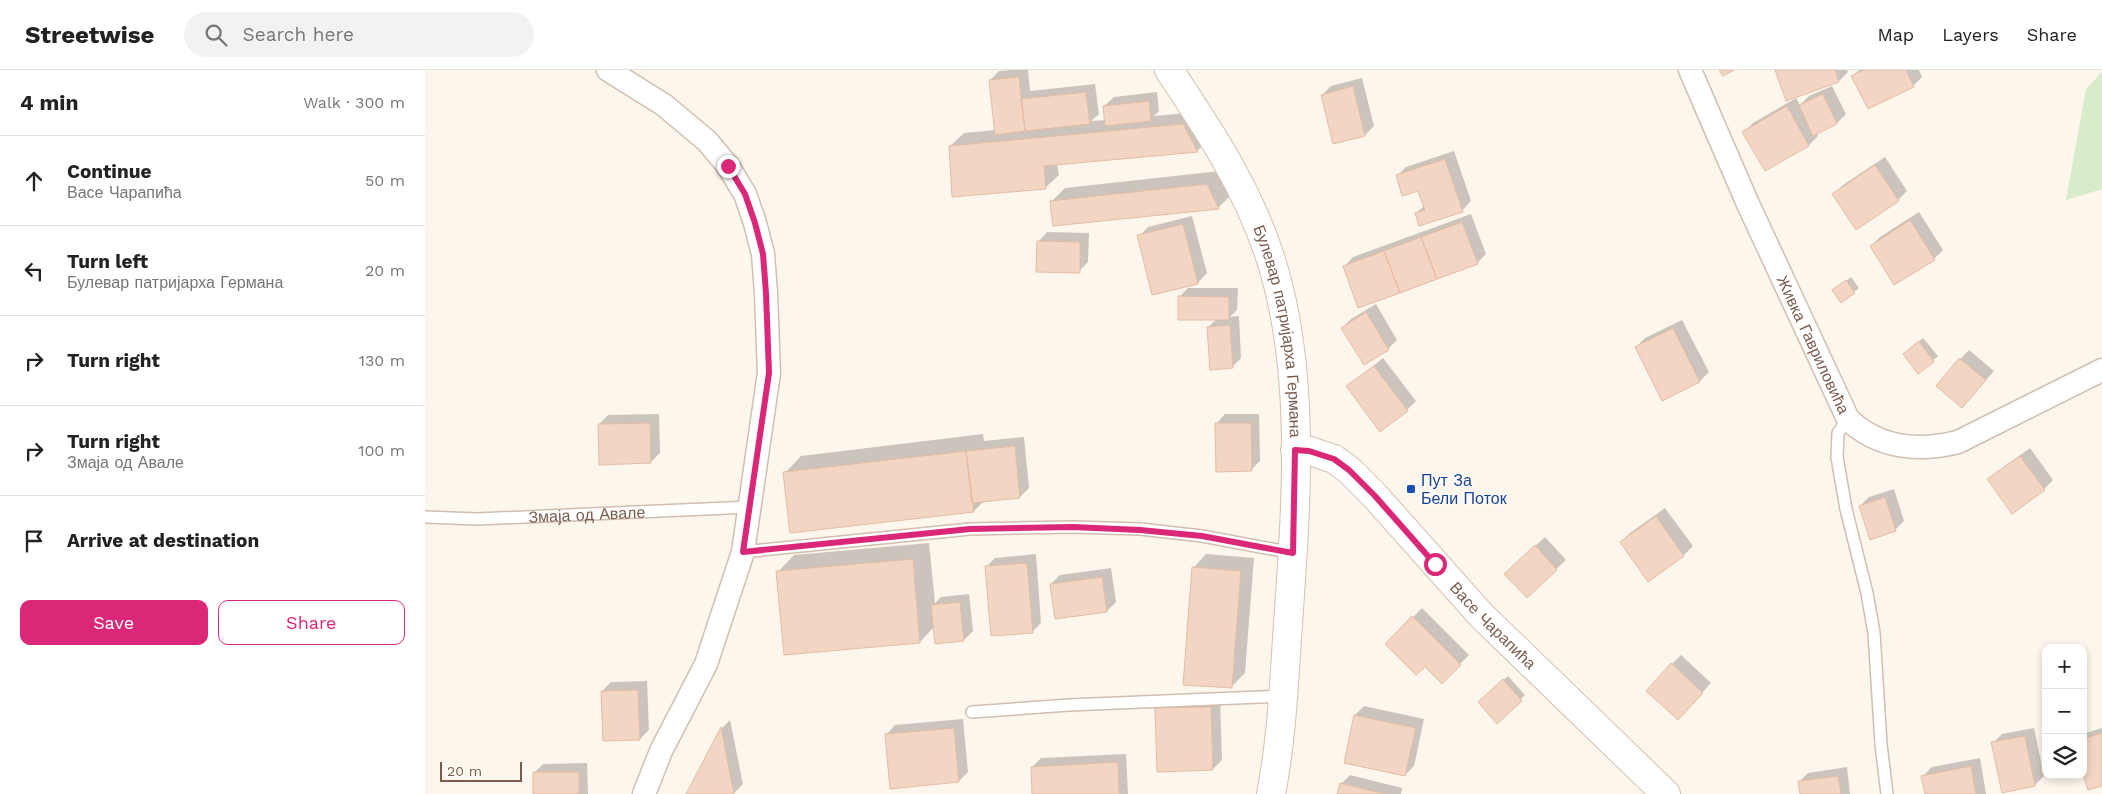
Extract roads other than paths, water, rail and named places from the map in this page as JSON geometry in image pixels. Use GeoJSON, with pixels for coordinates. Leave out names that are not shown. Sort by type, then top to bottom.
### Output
{"type":"FeatureCollection","features":[{"type":"Feature","properties":{"kind":"main road","name":"Булевар патријарха Германа"},"geometry":{"type":"LineString","coordinates":[[1169,70],[1230,165],[1245,195],[1271,258],[1280,290],[1289,340],[1295,450],[1293,553],[1283,696],[1271,794]]}},
{"type":"Feature","properties":{"kind":"main road","name":"Васе Чарапића"},"geometry":{"type":"LineString","coordinates":[[1295,450],[1309,451],[1334,459],[1349,470],[1375,496],[1481,615],[1666,794]]}},
{"type":"Feature","properties":{"kind":"street"},"geometry":{"type":"LineString","coordinates":[[608,70],[664,105],[707,142],[728,166],[745,194],[755,223],[763,254],[766,293],[769,373],[743,552],[706,664],[661,751],[644,794]]}},
{"type":"Feature","properties":{"kind":"street","name":"Живка Гавриловића"},"geometry":{"type":"LineString","coordinates":[[1690,70],[1748,204],[1848,419],[1859,429],[1875,438],[1895,445],[1918,448],[1939,447],[1957,442],[2102,370]]}},
{"type":"Feature","properties":{"kind":"lane"},"geometry":{"type":"LineString","coordinates":[[1848,419],[1838,433],[1837,456],[1846,509],[1867,593],[1874,633],[1877,656],[1881,744],[1887,794]]}},
{"type":"Feature","properties":{"kind":"lane","name":"Змаја од Авале"},"geometry":{"type":"LineString","coordinates":[[425,517],[477,519],[750,506]]}},
{"type":"Feature","properties":{"kind":"lane"},"geometry":{"type":"LineString","coordinates":[[743,552],[970,529],[1073,527],[1140,530],[1202,536],[1293,553]]}},
{"type":"Feature","properties":{"kind":"lane"},"geometry":{"type":"LineString","coordinates":[[972,712],[1069,705],[1283,696]]}},
{"type":"Feature","properties":{"kind":"place","name":"Пут За Бели Поток"},"geometry":{"type":"Point","coordinates":[1411,489]}}]}
